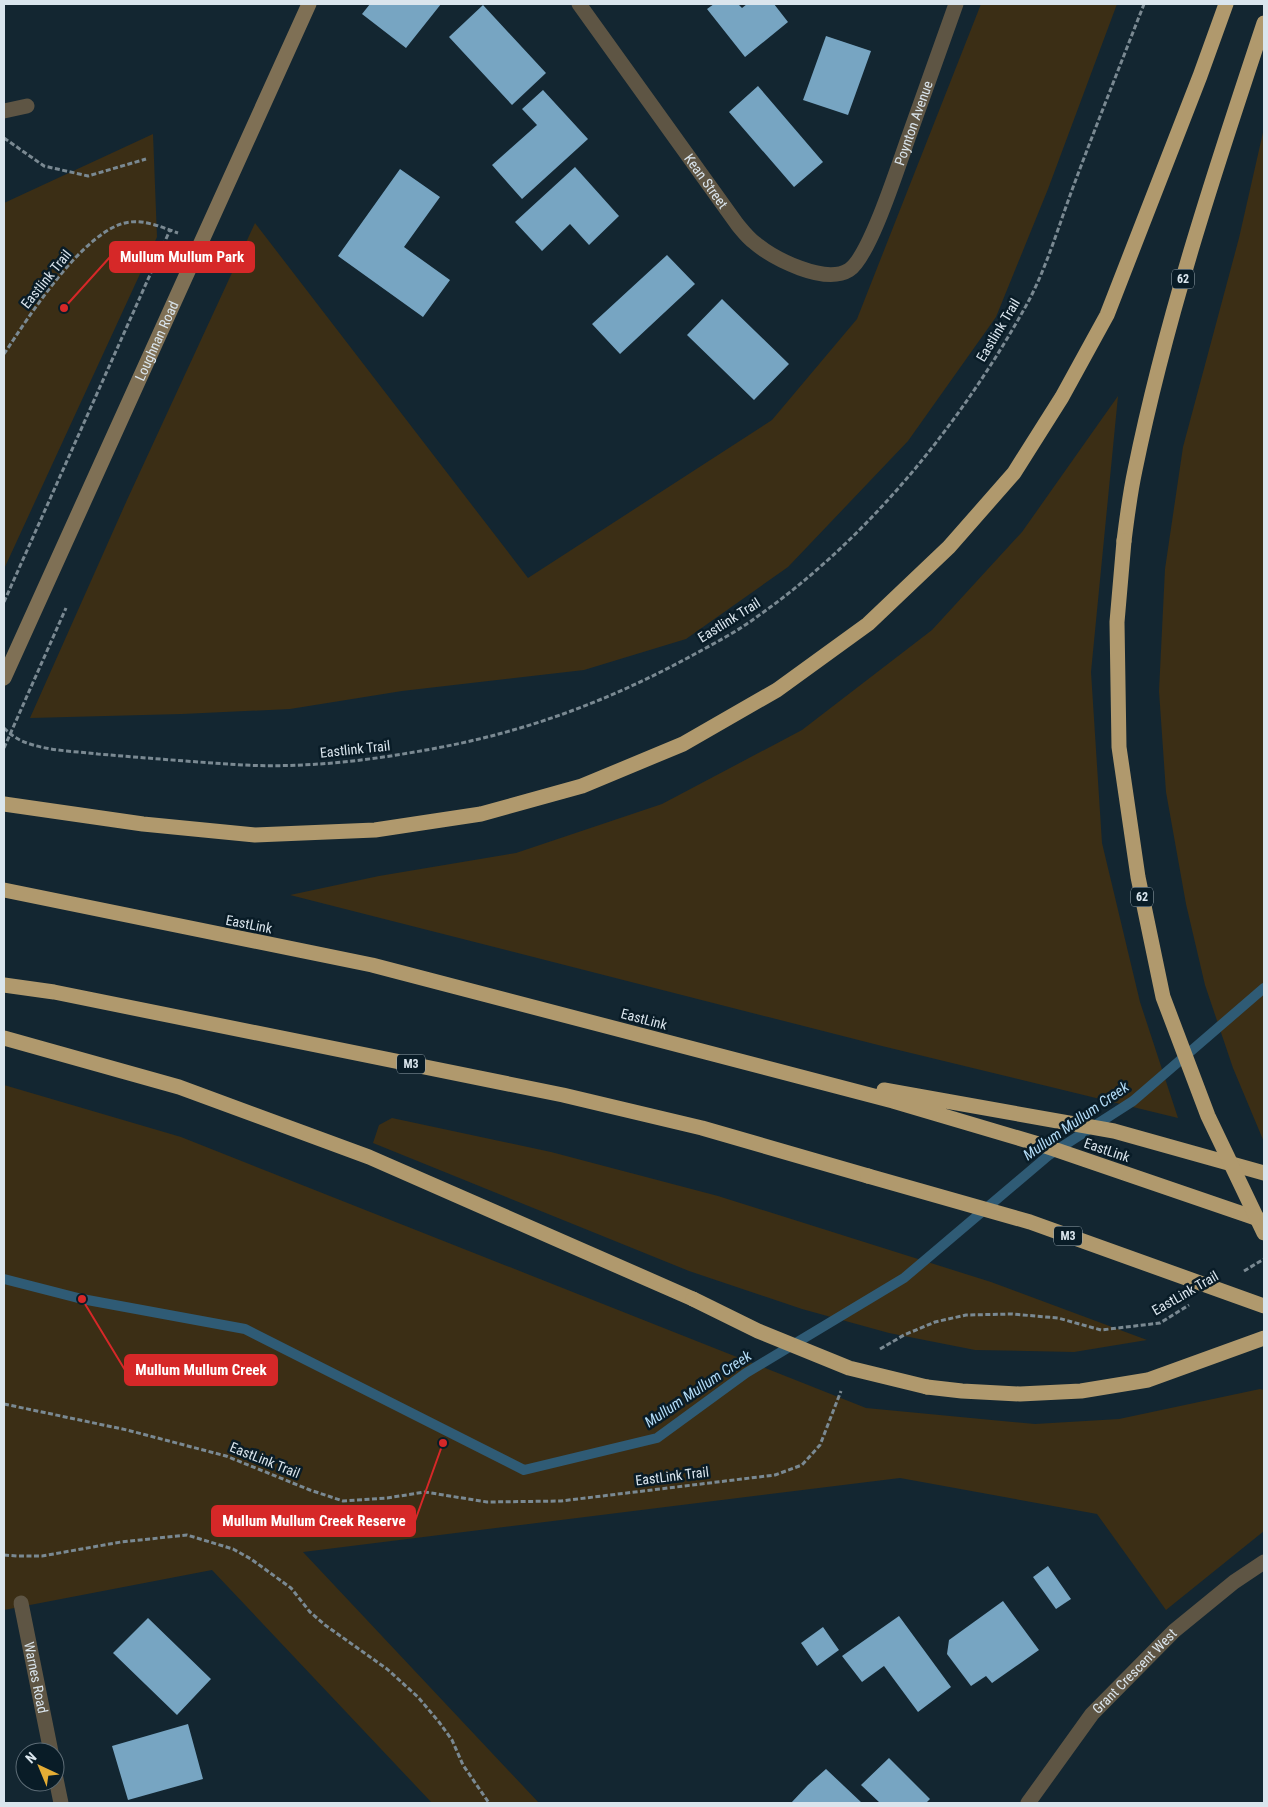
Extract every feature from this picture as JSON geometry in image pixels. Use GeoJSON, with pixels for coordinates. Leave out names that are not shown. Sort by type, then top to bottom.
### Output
{"type":"FeatureCollection","features":[{"type":"Feature","properties":{"kind":"highway"},"geometry":{"type":"LineString","coordinates":[[4,804],[143,824],[255,835],[375,830],[481,814],[582,786],[683,744],[777,690],[868,624],[950,547],[1014,473],[1062,397],[1107,315],[1226,4]]}},
{"type":"Feature","properties":{"kind":"highway","name":"62"},"geometry":{"type":"LineString","coordinates":[[1264,23],[1226,136],[1176,303],[1134,471],[1124,541],[1117,622],[1119,747],[1138,877],[1163,997],[1208,1116],[1264,1233]]}},
{"type":"Feature","properties":{"kind":"highway","name":"EastLink"},"geometry":{"type":"LineString","coordinates":[[4,890],[372,965],[782,1072],[898,1097],[1264,1221]]}},
{"type":"Feature","properties":{"kind":"highway","name":"M3"},"geometry":{"type":"LineString","coordinates":[[4,985],[64,994],[563,1095],[702,1128],[1030,1222],[1264,1306]]}},
{"type":"Feature","properties":{"kind":"highway"},"geometry":{"type":"LineString","coordinates":[[4,1038],[178,1087],[369,1157],[692,1299],[758,1331],[849,1368],[927,1387],[1020,1394],[1081,1391],[1148,1380],[1264,1338]]}},
{"type":"Feature","properties":{"kind":"highway"},"geometry":{"type":"LineString","coordinates":[[898,1097],[1114,1131],[1264,1173]]}},
{"type":"Feature","properties":{"kind":"main road","name":"Loughnan Road"},"geometry":{"type":"LineString","coordinates":[[4,678],[309,4]]}},
{"type":"Feature","properties":{"kind":"street","name":"Kean Street"},"geometry":{"type":"LineString","coordinates":[[580,4],[737,224],[754,242],[778,259],[812,272],[832,276],[851,269],[859,260],[869,241]]}},
{"type":"Feature","properties":{"kind":"street","name":"Poynton Avenue"},"geometry":{"type":"LineString","coordinates":[[869,241],[886,200],[956,4]]}},
{"type":"Feature","properties":{"kind":"street"},"geometry":{"type":"LineString","coordinates":[[4,111],[27,106]]}},
{"type":"Feature","properties":{"kind":"street","name":"Grant Crescent West"},"geometry":{"type":"LineString","coordinates":[[1028,1803],[1092,1714],[1174,1632],[1234,1582],[1264,1562]]}},
{"type":"Feature","properties":{"kind":"street","name":"Warnes Road"},"geometry":{"type":"LineString","coordinates":[[21,1603],[49,1742]]}},
{"type":"Feature","properties":{"kind":"path","name":"Eastlink Trail"},"geometry":{"type":"LineString","coordinates":[[4,728],[24,742],[62,750],[170,760],[258,766],[329,764],[381,758],[522,729],[569,713],[664,671],[717,642],[758,616],[826,560],[888,498],[927,453],[967,400],[1001,349],[1033,290],[1144,4]]}},
{"type":"Feature","properties":{"kind":"path"},"geometry":{"type":"LineString","coordinates":[[4,138],[44,166],[88,176],[146,159]]}},
{"type":"Feature","properties":{"kind":"path","name":"Eastlink Trail"},"geometry":{"type":"LineString","coordinates":[[4,354],[47,291],[70,263],[112,228],[130,222],[146,222],[201,242]]}},
{"type":"Feature","properties":{"kind":"path"},"geometry":{"type":"LineString","coordinates":[[4,602],[170,230]]}},
{"type":"Feature","properties":{"kind":"path"},"geometry":{"type":"LineString","coordinates":[[4,748],[66,608]]}},
{"type":"Feature","properties":{"kind":"path"},"geometry":{"type":"LineString","coordinates":[[1240,1273],[1264,1258]]}},
{"type":"Feature","properties":{"kind":"path","name":"EastLink Trail"},"geometry":{"type":"LineString","coordinates":[[872,1354],[904,1335],[935,1322],[966,1315],[1012,1314],[1058,1318],[1101,1330],[1160,1323],[1192,1303]]}},
{"type":"Feature","properties":{"kind":"path","name":"EastLink Trail"},"geometry":{"type":"LineString","coordinates":[[4,1404],[127,1430],[226,1456],[310,1490],[343,1501],[387,1498],[425,1492],[487,1502],[561,1501],[775,1475],[802,1465],[820,1445],[844,1384]]}},
{"type":"Feature","properties":{"kind":"path"},"geometry":{"type":"LineString","coordinates":[[4,1554],[42,1556],[121,1542],[187,1535],[233,1550],[291,1588],[301,1598],[310,1612],[325,1626],[388,1669],[418,1697],[440,1722],[452,1740],[463,1765],[489,1803]]}},
{"type":"Feature","properties":{"kind":"shaded area"},"geometry":{"type":"Polygon","coordinates":[[[981,4],[1117,4],[1048,189],[996,317],[908,441],[788,567],[686,639],[584,670],[402,691],[290,709],[30,718],[127,500],[255,223],[528,578],[772,420],[857,319],[981,4]]]}},
{"type":"Feature","properties":{"kind":"shaded area"},"geometry":{"type":"Polygon","coordinates":[[[1264,128],[1264,1142],[1233,1068],[1205,985],[1186,904],[1166,792],[1159,691],[1165,569],[1183,447],[1239,238],[1264,128]]]}},
{"type":"Feature","properties":{"kind":"shaded area"},"geometry":{"type":"Polygon","coordinates":[[[153,134],[157,237],[4,569],[4,203],[153,134]]]}},
{"type":"Feature","properties":{"kind":"shaded area"},"geometry":{"type":"Polygon","coordinates":[[[1118,396],[1091,672],[1102,843],[1140,1002],[1178,1118],[882,1046],[290,895],[379,876],[516,853],[662,804],[802,730],[932,630],[1022,532],[1118,396]]]}},
{"type":"Feature","properties":{"kind":"shaded area"},"geometry":{"type":"Polygon","coordinates":[[[4,1085],[181,1137],[866,1408],[1035,1424],[1119,1419],[1260,1389],[1264,1390],[1264,1531],[1166,1610],[1097,1514],[900,1478],[303,1552],[539,1803],[432,1803],[212,1570],[4,1610],[4,1085]]]}},
{"type":"Feature","properties":{"kind":"shaded area"},"geometry":{"type":"Polygon","coordinates":[[[392,1118],[551,1152],[718,1196],[991,1282],[1147,1340],[1074,1352],[975,1350],[889,1333],[802,1309],[689,1271],[373,1143],[379,1125],[392,1118]]]}},
{"type":"Feature","properties":{"kind":"building"},"geometry":{"type":"Polygon","coordinates":[[[370,4],[441,4],[406,48],[362,14],[370,4]]]}},
{"type":"Feature","properties":{"kind":"building"},"geometry":{"type":"Polygon","coordinates":[[[714,4],[738,4],[742,8],[747,4],[774,4],[788,22],[745,57],[707,9],[714,4]]]}},
{"type":"Feature","properties":{"kind":"building"},"geometry":{"type":"Polygon","coordinates":[[[483,5],[546,73],[512,105],[449,37],[483,5]]]}},
{"type":"Feature","properties":{"kind":"building"},"geometry":{"type":"Polygon","coordinates":[[[826,36],[871,51],[848,115],[803,100],[826,36]]]}},
{"type":"Feature","properties":{"kind":"building"},"geometry":{"type":"Polygon","coordinates":[[[758,86],[823,162],[794,187],[729,112],[758,86]]]}},
{"type":"Feature","properties":{"kind":"building"},"geometry":{"type":"Polygon","coordinates":[[[543,90],[588,139],[522,199],[492,165],[537,125],[522,109],[543,90]]]}},
{"type":"Feature","properties":{"kind":"building"},"geometry":{"type":"Polygon","coordinates":[[[575,167],[619,216],[589,245],[570,224],[542,251],[515,222],[575,167]]]}},
{"type":"Feature","properties":{"kind":"building"},"geometry":{"type":"Polygon","coordinates":[[[400,169],[440,197],[404,247],[450,280],[423,317],[338,256],[400,169]]]}},
{"type":"Feature","properties":{"kind":"building"},"geometry":{"type":"Polygon","coordinates":[[[667,255],[695,284],[620,354],[592,324],[667,255]]]}},
{"type":"Feature","properties":{"kind":"building"},"geometry":{"type":"Polygon","coordinates":[[[722,299],[789,364],[754,400],[687,335],[722,299]]]}},
{"type":"Feature","properties":{"kind":"building"},"geometry":{"type":"Polygon","coordinates":[[[1048,1566],[1071,1599],[1056,1609],[1033,1577],[1048,1566]]]}},
{"type":"Feature","properties":{"kind":"building"},"geometry":{"type":"Polygon","coordinates":[[[1003,1601],[1039,1650],[992,1683],[986,1676],[971,1686],[947,1654],[949,1640],[1003,1601]]]}},
{"type":"Feature","properties":{"kind":"building"},"geometry":{"type":"Polygon","coordinates":[[[899,1616],[951,1687],[918,1712],[884,1666],[862,1682],[842,1656],[899,1616]]]}},
{"type":"Feature","properties":{"kind":"building"},"geometry":{"type":"Polygon","coordinates":[[[148,1618],[211,1679],[177,1715],[113,1653],[148,1618]]]}},
{"type":"Feature","properties":{"kind":"building"},"geometry":{"type":"Polygon","coordinates":[[[823,1627],[839,1650],[817,1666],[801,1643],[823,1627]]]}},
{"type":"Feature","properties":{"kind":"building"},"geometry":{"type":"Polygon","coordinates":[[[188,1724],[203,1779],[128,1800],[112,1746],[188,1724]]]}},
{"type":"Feature","properties":{"kind":"building"},"geometry":{"type":"Polygon","coordinates":[[[889,1758],[930,1799],[926,1803],[880,1803],[861,1785],[889,1758]]]}},
{"type":"Feature","properties":{"kind":"building"},"geometry":{"type":"Polygon","coordinates":[[[826,1769],[862,1803],[791,1803],[826,1769]]]}},
{"type":"Feature","properties":{"kind":"waterway","name":"Mullum Mullum Creek"},"geometry":{"type":"LineString","coordinates":[[4,1279],[82,1299],[245,1329],[524,1470],[657,1438],[746,1373],[904,1278],[1049,1155],[1133,1101],[1264,988]]}},
{"type":"Feature","properties":{"kind":"place","name":"Mullum Mullum Park"},"geometry":{"type":"Point","coordinates":[64,308]}},
{"type":"Feature","properties":{"kind":"place","name":"Mullum Mullum Creek"},"geometry":{"type":"Point","coordinates":[82,1299]}},
{"type":"Feature","properties":{"kind":"place","name":"Mullum Mullum Creek Reserve"},"geometry":{"type":"Point","coordinates":[443,1443]}}]}
